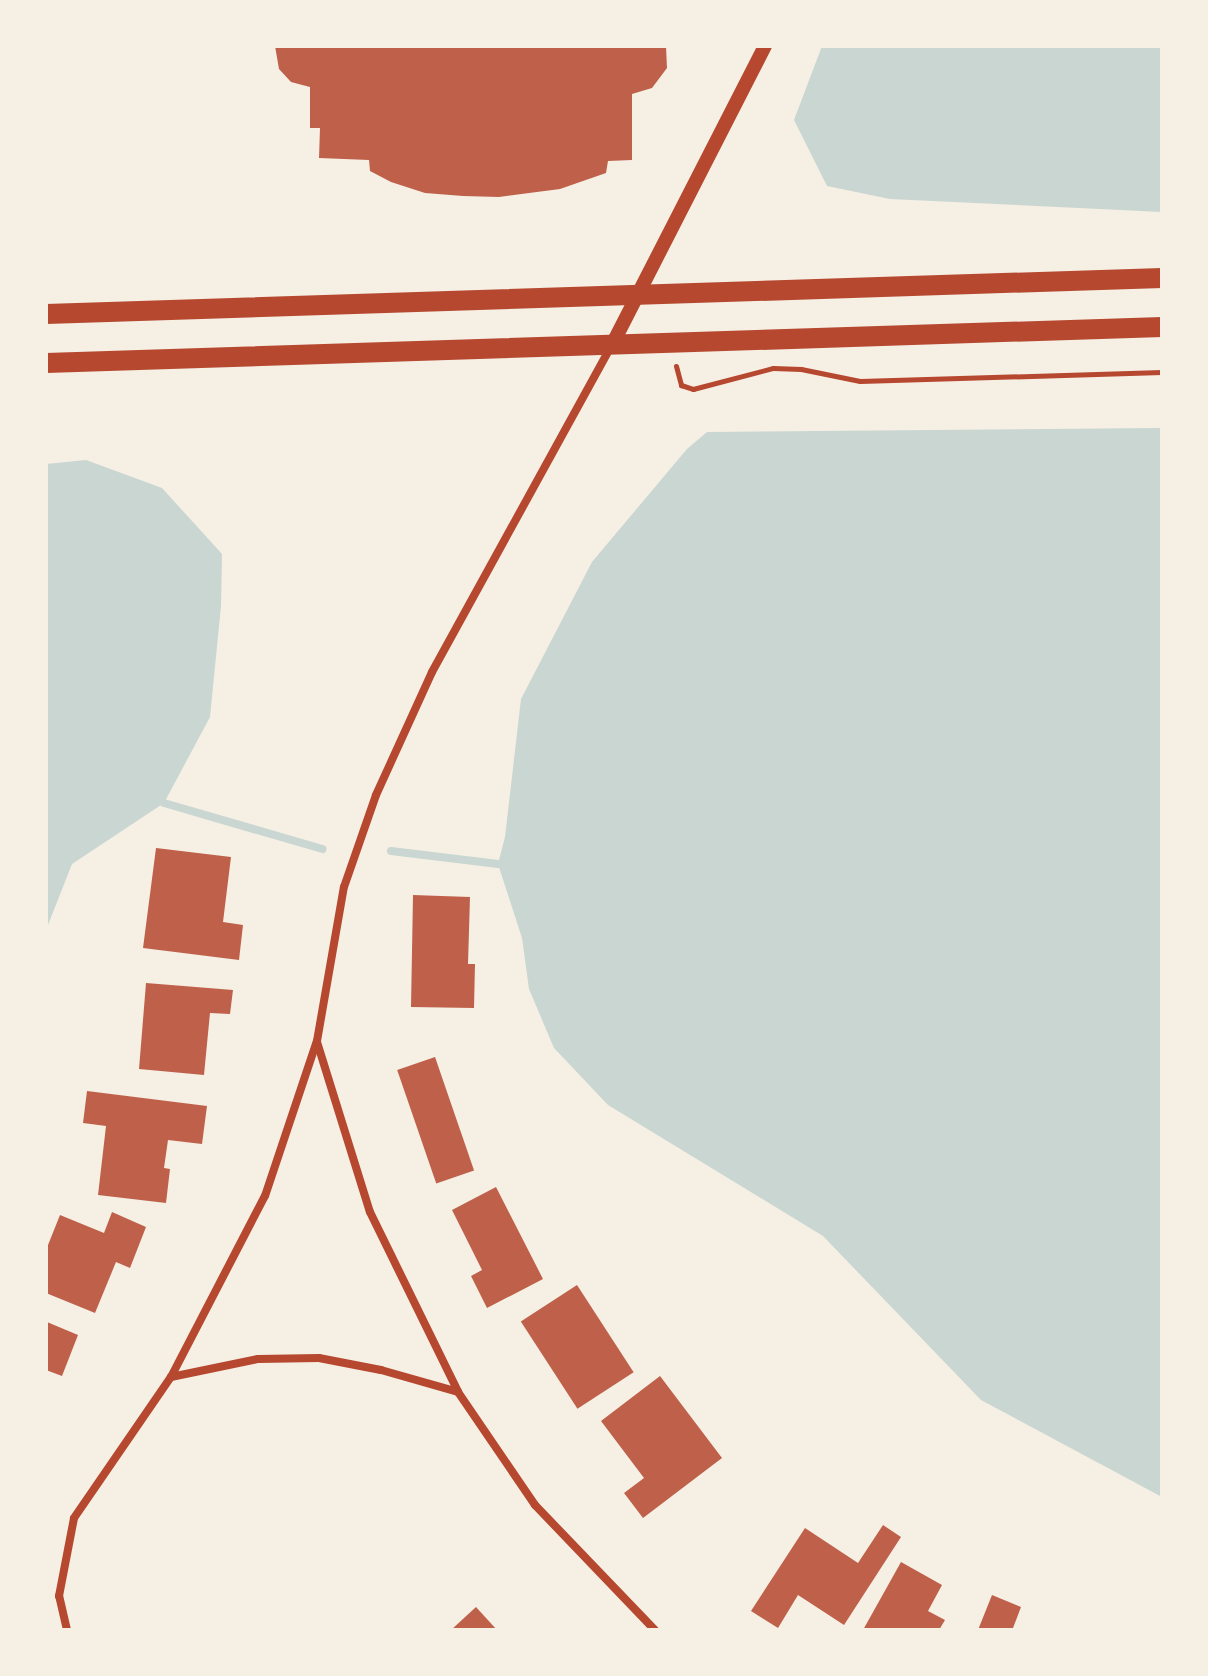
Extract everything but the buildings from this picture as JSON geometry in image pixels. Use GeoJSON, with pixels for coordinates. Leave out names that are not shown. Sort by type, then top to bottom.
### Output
{"type":"FeatureCollection","features":[{"type":"Feature","properties":{"kind":"main road"},"geometry":{"type":"LineString","coordinates":[[46,314],[1162,278]]}},
{"type":"Feature","properties":{"kind":"main road"},"geometry":{"type":"LineString","coordinates":[[46,363],[684,340],[1162,327]]}},
{"type":"Feature","properties":{"kind":"street"},"geometry":{"type":"LineString","coordinates":[[67,1630],[59,1596],[74,1518],[171,1377],[265,1196],[317,1041],[344,887],[376,795],[432,672],[613,343],[765,46]]}},
{"type":"Feature","properties":{"kind":"street"},"geometry":{"type":"LineString","coordinates":[[317,1041],[370,1212],[458,1392],[535,1505],[655,1630]]}},
{"type":"Feature","properties":{"kind":"street"},"geometry":{"type":"LineString","coordinates":[[171,1377],[258,1359],[319,1358],[381,1370],[458,1392]]}},
{"type":"Feature","properties":{"kind":"path"},"geometry":{"type":"LineString","coordinates":[[684,340],[676,364],[677,377],[681,385],[693,389],[773,368],[801,369],[860,381],[1162,372]]}},
{"type":"Feature","properties":{"kind":"shaded area"},"geometry":{"type":"Polygon","coordinates":[[[822,46],[1162,46],[1162,212],[890,199],[827,186],[794,120],[822,46]]]}},
{"type":"Feature","properties":{"kind":"shaded area"},"geometry":{"type":"Polygon","coordinates":[[[1162,428],[1162,1497],[981,1400],[823,1236],[608,1105],[554,1048],[529,989],[522,938],[498,864],[505,837],[521,699],[592,562],[687,449],[707,432],[1162,428]]]}},
{"type":"Feature","properties":{"kind":"shaded area"},"geometry":{"type":"Polygon","coordinates":[[[86,460],[162,488],[222,554],[221,606],[210,717],[164,803],[72,864],[46,930],[46,464],[86,460]]]}},
{"type":"Feature","properties":{"kind":"waterway"},"geometry":{"type":"LineString","coordinates":[[164,803],[322,849]]}},
{"type":"Feature","properties":{"kind":"waterway"},"geometry":{"type":"LineString","coordinates":[[391,851],[498,864]]}}]}
